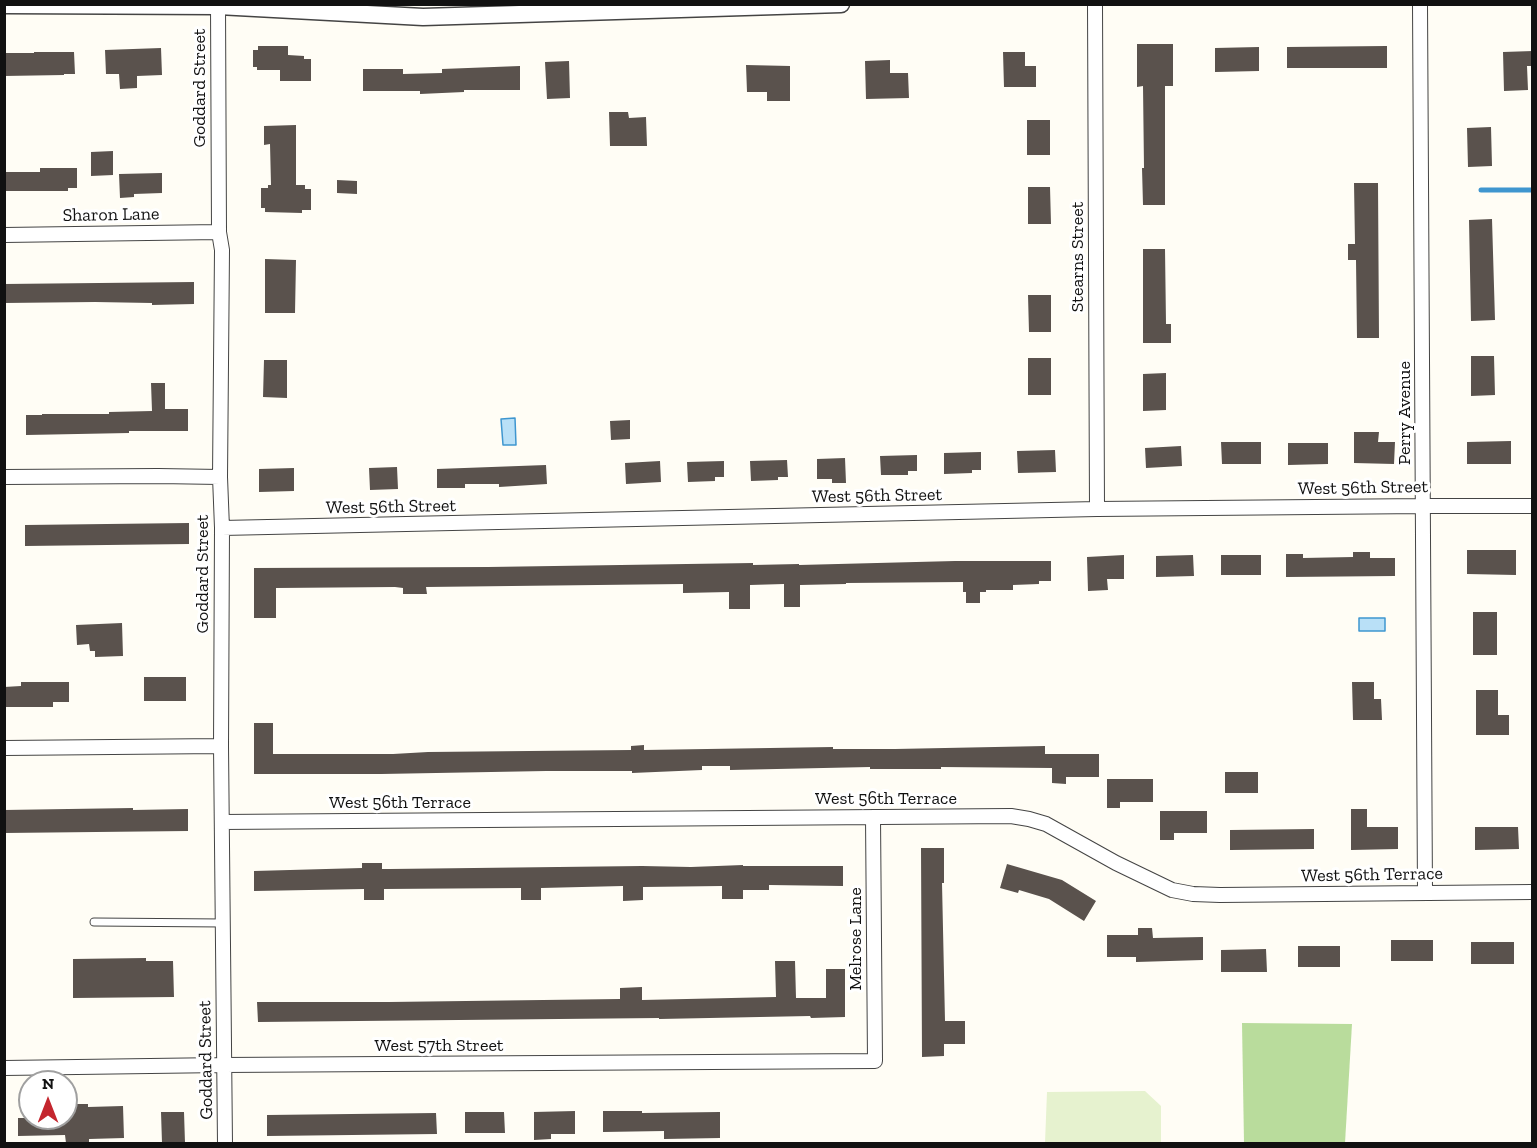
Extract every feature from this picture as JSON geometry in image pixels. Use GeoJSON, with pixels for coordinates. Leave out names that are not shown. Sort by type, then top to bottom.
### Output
{"type":"FeatureCollection","features":[{"type":"Feature","properties":{"kind":"street"},"geometry":{"type":"LineString","coordinates":[[4,5],[218,5],[423,17],[550,9],[841,4]]}},
{"type":"Feature","properties":{"kind":"street","name":"Stearns Street"},"geometry":{"type":"LineString","coordinates":[[1095,4],[1097,509]]}},
{"type":"Feature","properties":{"kind":"street","name":"Perry Avenue"},"geometry":{"type":"LineString","coordinates":[[1420,4],[1425,893]]}},
{"type":"Feature","properties":{"kind":"street","name":"Goddard Street"},"geometry":{"type":"LineString","coordinates":[[218,5],[219,232],[222,250],[220,477],[225,1143]]}},
{"type":"Feature","properties":{"kind":"street","name":"Sharon Lane"},"geometry":{"type":"LineString","coordinates":[[4,235],[219,232]]}},
{"type":"Feature","properties":{"kind":"street"},"geometry":{"type":"LineString","coordinates":[[4,477],[220,477]]}},
{"type":"Feature","properties":{"kind":"street","name":"West 56th Street"},"geometry":{"type":"LineString","coordinates":[[222,528],[1097,509],[1533,506]]}},
{"type":"Feature","properties":{"kind":"street"},"geometry":{"type":"LineString","coordinates":[[4,748],[221,746]]}},
{"type":"Feature","properties":{"kind":"street","name":"West 56th Terrace"},"geometry":{"type":"LineString","coordinates":[[222,822],[1011,816],[1046,824],[1116,863],[1172,890],[1193,894],[1533,892]]}},
{"type":"Feature","properties":{"kind":"street","name":"Melrose Lane"},"geometry":{"type":"LineString","coordinates":[[873,817],[875,1061]]}},
{"type":"Feature","properties":{"kind":"street","name":"West 57th Street"},"geometry":{"type":"LineString","coordinates":[[4,1068],[875,1061]]}},
{"type":"Feature","properties":{"kind":"lane"},"geometry":{"type":"LineString","coordinates":[[94,922],[223,923]]}},
{"type":"Feature","properties":{"kind":"green space"},"geometry":{"type":"Polygon","coordinates":[[[1242,1023],[1352,1024],[1345,1143],[1244,1143],[1242,1023]]]}},
{"type":"Feature","properties":{"kind":"green space"},"geometry":{"type":"Polygon","coordinates":[[[1145,1091],[1161,1106],[1161,1143],[1045,1143],[1047,1092],[1145,1091]]]}},
{"type":"Feature","properties":{"kind":"water"},"geometry":{"type":"Polygon","coordinates":[[[515,418],[516,445],[503,445],[501,419],[515,418]]]}},
{"type":"Feature","properties":{"kind":"water"},"geometry":{"type":"Polygon","coordinates":[[[1359,618],[1385,618],[1385,631],[1359,631],[1359,618]]]}},
{"type":"Feature","properties":{"kind":"building"},"geometry":{"type":"Polygon","coordinates":[[[1137,44],[1173,44],[1173,86],[1165,86],[1165,205],[1143,205],[1143,86],[1137,87],[1137,44]]]}},
{"type":"Feature","properties":{"kind":"building"},"geometry":{"type":"Polygon","coordinates":[[[258,46],[288,46],[288,55],[311,59],[311,81],[280,81],[280,70],[257,70],[257,67],[253,67],[253,50],[258,50],[258,46]]]}},
{"type":"Feature","properties":{"kind":"building"},"geometry":{"type":"Polygon","coordinates":[[[1387,46],[1387,68],[1287,68],[1287,47],[1387,46]]]}},
{"type":"Feature","properties":{"kind":"building"},"geometry":{"type":"Polygon","coordinates":[[[1259,47],[1259,71],[1215,72],[1215,48],[1259,47]]]}},
{"type":"Feature","properties":{"kind":"building"},"geometry":{"type":"Polygon","coordinates":[[[161,48],[162,75],[137,76],[137,88],[120,89],[119,74],[106,74],[105,50],[161,48]]]}},
{"type":"Feature","properties":{"kind":"building"},"geometry":{"type":"Polygon","coordinates":[[[1533,51],[1533,66],[1527,66],[1528,90],[1504,91],[1503,52],[1533,51]]]}},
{"type":"Feature","properties":{"kind":"building"},"geometry":{"type":"Polygon","coordinates":[[[74,52],[75,74],[4,76],[4,53],[74,52]]]}},
{"type":"Feature","properties":{"kind":"building"},"geometry":{"type":"Polygon","coordinates":[[[1003,52],[1025,52],[1025,66],[1036,66],[1036,87],[1004,87],[1003,52]]]}},
{"type":"Feature","properties":{"kind":"building"},"geometry":{"type":"Polygon","coordinates":[[[890,60],[890,73],[908,73],[909,98],[866,99],[865,61],[890,60]]]}},
{"type":"Feature","properties":{"kind":"building"},"geometry":{"type":"Polygon","coordinates":[[[569,61],[570,98],[547,99],[545,62],[569,61]]]}},
{"type":"Feature","properties":{"kind":"building"},"geometry":{"type":"Polygon","coordinates":[[[746,65],[790,66],[790,101],[767,101],[767,92],[747,92],[746,65]]]}},
{"type":"Feature","properties":{"kind":"building"},"geometry":{"type":"Polygon","coordinates":[[[520,66],[520,90],[464,90],[464,92],[420,94],[420,91],[363,91],[363,69],[403,69],[403,74],[442,73],[442,69],[520,66]]]}},
{"type":"Feature","properties":{"kind":"building"},"geometry":{"type":"Polygon","coordinates":[[[609,112],[628,112],[629,118],[646,117],[647,146],[610,146],[609,112]]]}},
{"type":"Feature","properties":{"kind":"building"},"geometry":{"type":"Polygon","coordinates":[[[1027,120],[1050,120],[1050,155],[1027,155],[1027,120]]]}},
{"type":"Feature","properties":{"kind":"building"},"geometry":{"type":"Polygon","coordinates":[[[296,125],[296,185],[305,185],[305,189],[311,189],[311,210],[302,210],[302,213],[265,212],[265,208],[261,208],[261,188],[268,188],[268,185],[271,185],[270,144],[264,145],[264,126],[296,125]]]}},
{"type":"Feature","properties":{"kind":"building"},"geometry":{"type":"Polygon","coordinates":[[[1491,127],[1492,166],[1468,167],[1467,128],[1491,127]]]}},
{"type":"Feature","properties":{"kind":"building"},"geometry":{"type":"Polygon","coordinates":[[[113,151],[113,175],[91,176],[91,152],[113,151]]]}},
{"type":"Feature","properties":{"kind":"building"},"geometry":{"type":"Polygon","coordinates":[[[40,168],[77,168],[77,188],[68,188],[68,191],[4,191],[4,172],[40,172],[40,168]]]}},
{"type":"Feature","properties":{"kind":"building"},"geometry":{"type":"Polygon","coordinates":[[[162,173],[162,193],[134,194],[134,197],[120,198],[119,174],[162,173]]]}},
{"type":"Feature","properties":{"kind":"building"},"geometry":{"type":"Polygon","coordinates":[[[337,180],[357,181],[357,194],[337,193],[337,180]]]}},
{"type":"Feature","properties":{"kind":"building"},"geometry":{"type":"Polygon","coordinates":[[[1354,183],[1378,183],[1379,338],[1357,338],[1356,260],[1348,260],[1348,244],[1355,244],[1354,183]]]}},
{"type":"Feature","properties":{"kind":"building"},"geometry":{"type":"Polygon","coordinates":[[[1028,187],[1050,187],[1051,224],[1028,224],[1028,187]]]}},
{"type":"Feature","properties":{"kind":"building"},"geometry":{"type":"Polygon","coordinates":[[[1492,219],[1495,320],[1471,321],[1469,220],[1492,219]]]}},
{"type":"Feature","properties":{"kind":"building"},"geometry":{"type":"Polygon","coordinates":[[[1143,249],[1165,249],[1166,324],[1171,324],[1171,343],[1143,343],[1143,249]]]}},
{"type":"Feature","properties":{"kind":"building"},"geometry":{"type":"Polygon","coordinates":[[[265,259],[296,260],[295,313],[265,313],[265,259]]]}},
{"type":"Feature","properties":{"kind":"building"},"geometry":{"type":"Polygon","coordinates":[[[194,282],[194,304],[4,303],[4,284],[194,282]]]}},
{"type":"Feature","properties":{"kind":"building"},"geometry":{"type":"Polygon","coordinates":[[[1028,295],[1051,295],[1051,332],[1029,332],[1028,295]]]}},
{"type":"Feature","properties":{"kind":"building"},"geometry":{"type":"Polygon","coordinates":[[[1471,356],[1494,356],[1495,395],[1471,396],[1471,356]]]}},
{"type":"Feature","properties":{"kind":"building"},"geometry":{"type":"Polygon","coordinates":[[[1028,358],[1051,358],[1051,395],[1028,395],[1028,358]]]}},
{"type":"Feature","properties":{"kind":"building"},"geometry":{"type":"Polygon","coordinates":[[[264,360],[287,360],[287,398],[263,397],[264,360]]]}},
{"type":"Feature","properties":{"kind":"building"},"geometry":{"type":"Polygon","coordinates":[[[1166,373],[1166,410],[1143,411],[1143,374],[1166,373]]]}},
{"type":"Feature","properties":{"kind":"building"},"geometry":{"type":"Polygon","coordinates":[[[151,383],[165,383],[165,409],[188,409],[188,431],[26,435],[26,415],[152,411],[151,383]]]}},
{"type":"Feature","properties":{"kind":"building"},"geometry":{"type":"Polygon","coordinates":[[[630,420],[630,439],[611,440],[610,421],[630,420]]]}},
{"type":"Feature","properties":{"kind":"building"},"geometry":{"type":"Polygon","coordinates":[[[1354,432],[1379,432],[1378,442],[1395,442],[1394,464],[1354,463],[1354,432]]]}},
{"type":"Feature","properties":{"kind":"building"},"geometry":{"type":"Polygon","coordinates":[[[1511,441],[1511,464],[1467,464],[1467,442],[1511,441]]]}},
{"type":"Feature","properties":{"kind":"building"},"geometry":{"type":"Polygon","coordinates":[[[1221,442],[1261,442],[1261,464],[1222,464],[1221,442]]]}},
{"type":"Feature","properties":{"kind":"building"},"geometry":{"type":"Polygon","coordinates":[[[1288,443],[1328,443],[1328,464],[1288,465],[1288,443]]]}},
{"type":"Feature","properties":{"kind":"building"},"geometry":{"type":"Polygon","coordinates":[[[1181,446],[1182,466],[1146,468],[1145,448],[1181,446]]]}},
{"type":"Feature","properties":{"kind":"building"},"geometry":{"type":"Polygon","coordinates":[[[1055,450],[1056,472],[1018,473],[1017,451],[1055,450]]]}},
{"type":"Feature","properties":{"kind":"building"},"geometry":{"type":"Polygon","coordinates":[[[981,452],[981,470],[972,470],[972,473],[944,474],[944,453],[981,452]]]}},
{"type":"Feature","properties":{"kind":"building"},"geometry":{"type":"Polygon","coordinates":[[[917,455],[917,471],[908,471],[908,475],[881,475],[880,456],[917,455]]]}},
{"type":"Feature","properties":{"kind":"building"},"geometry":{"type":"Polygon","coordinates":[[[845,458],[846,483],[832,483],[832,479],[817,479],[817,459],[845,458]]]}},
{"type":"Feature","properties":{"kind":"building"},"geometry":{"type":"Polygon","coordinates":[[[787,460],[788,477],[778,477],[778,480],[751,481],[750,461],[787,460]]]}},
{"type":"Feature","properties":{"kind":"building"},"geometry":{"type":"Polygon","coordinates":[[[660,461],[661,482],[626,484],[625,463],[660,461]]]}},
{"type":"Feature","properties":{"kind":"building"},"geometry":{"type":"Polygon","coordinates":[[[724,461],[724,477],[715,477],[715,481],[688,482],[687,462],[724,461]]]}},
{"type":"Feature","properties":{"kind":"building"},"geometry":{"type":"Polygon","coordinates":[[[546,465],[547,484],[499,487],[499,484],[465,484],[465,488],[437,488],[437,469],[546,465]]]}},
{"type":"Feature","properties":{"kind":"building"},"geometry":{"type":"Polygon","coordinates":[[[397,467],[398,489],[370,490],[369,468],[397,467]]]}},
{"type":"Feature","properties":{"kind":"building"},"geometry":{"type":"Polygon","coordinates":[[[294,468],[294,491],[259,492],[259,469],[294,468]]]}},
{"type":"Feature","properties":{"kind":"building"},"geometry":{"type":"Polygon","coordinates":[[[189,523],[189,544],[25,546],[25,525],[189,523]]]}},
{"type":"Feature","properties":{"kind":"building"},"geometry":{"type":"Polygon","coordinates":[[[1467,550],[1516,550],[1516,575],[1467,574],[1467,550]]]}},
{"type":"Feature","properties":{"kind":"building"},"geometry":{"type":"Polygon","coordinates":[[[1353,552],[1370,552],[1370,558],[1395,558],[1395,576],[1286,577],[1286,554],[1303,554],[1303,558],[1353,557],[1353,552]]]}},
{"type":"Feature","properties":{"kind":"building"},"geometry":{"type":"Polygon","coordinates":[[[1124,555],[1124,579],[1107,579],[1108,590],[1088,591],[1087,557],[1124,555]]]}},
{"type":"Feature","properties":{"kind":"building"},"geometry":{"type":"Polygon","coordinates":[[[1193,555],[1194,576],[1156,577],[1156,556],[1193,555]]]}},
{"type":"Feature","properties":{"kind":"building"},"geometry":{"type":"Polygon","coordinates":[[[1221,555],[1261,555],[1261,575],[1221,575],[1221,555]]]}},
{"type":"Feature","properties":{"kind":"building"},"geometry":{"type":"Polygon","coordinates":[[[1051,561],[1051,581],[1013,585],[1013,590],[986,590],[986,592],[980,592],[980,603],[966,603],[963,582],[800,585],[800,607],[784,607],[784,584],[750,585],[750,609],[729,609],[729,592],[683,593],[683,584],[426,587],[427,594],[403,594],[403,588],[395,587],[276,588],[276,618],[254,618],[254,568],[753,563],[753,565],[799,565],[1051,561]]]}},
{"type":"Feature","properties":{"kind":"building"},"geometry":{"type":"Polygon","coordinates":[[[1473,612],[1497,612],[1497,655],[1473,655],[1473,612]]]}},
{"type":"Feature","properties":{"kind":"building"},"geometry":{"type":"Polygon","coordinates":[[[122,623],[123,656],[95,657],[95,651],[90,651],[89,644],[77,645],[76,625],[122,623]]]}},
{"type":"Feature","properties":{"kind":"building"},"geometry":{"type":"Polygon","coordinates":[[[144,677],[186,677],[186,701],[144,701],[144,677]]]}},
{"type":"Feature","properties":{"kind":"building"},"geometry":{"type":"Polygon","coordinates":[[[21,682],[69,682],[69,702],[53,702],[53,707],[4,707],[4,687],[21,686],[21,682]]]}},
{"type":"Feature","properties":{"kind":"building"},"geometry":{"type":"Polygon","coordinates":[[[1352,682],[1374,682],[1374,699],[1381,699],[1382,720],[1353,720],[1352,682]]]}},
{"type":"Feature","properties":{"kind":"building"},"geometry":{"type":"Polygon","coordinates":[[[1476,690],[1498,690],[1498,715],[1509,715],[1509,735],[1476,735],[1476,690]]]}},
{"type":"Feature","properties":{"kind":"building"},"geometry":{"type":"Polygon","coordinates":[[[254,723],[273,723],[273,754],[631,750],[631,746],[644,745],[644,750],[1045,746],[1045,754],[1099,754],[1099,777],[1066,777],[1066,784],[1052,783],[1052,768],[870,769],[870,767],[730,770],[730,766],[702,766],[702,770],[632,773],[632,771],[546,771],[254,774],[254,723]]]}},
{"type":"Feature","properties":{"kind":"building"},"geometry":{"type":"Polygon","coordinates":[[[1225,772],[1258,772],[1258,793],[1225,793],[1225,772]]]}},
{"type":"Feature","properties":{"kind":"building"},"geometry":{"type":"Polygon","coordinates":[[[1107,779],[1153,779],[1153,802],[1120,802],[1120,808],[1107,808],[1107,779]]]}},
{"type":"Feature","properties":{"kind":"building"},"geometry":{"type":"Polygon","coordinates":[[[133,808],[133,810],[188,809],[188,831],[4,833],[4,810],[133,808]]]}},
{"type":"Feature","properties":{"kind":"building"},"geometry":{"type":"Polygon","coordinates":[[[1351,809],[1367,809],[1367,827],[1398,827],[1398,849],[1351,850],[1351,809]]]}},
{"type":"Feature","properties":{"kind":"building"},"geometry":{"type":"Polygon","coordinates":[[[1160,811],[1207,811],[1207,833],[1174,833],[1174,840],[1160,840],[1160,811]]]}},
{"type":"Feature","properties":{"kind":"building"},"geometry":{"type":"Polygon","coordinates":[[[1475,827],[1518,827],[1519,849],[1475,850],[1475,827]]]}},
{"type":"Feature","properties":{"kind":"building"},"geometry":{"type":"Polygon","coordinates":[[[1314,829],[1314,849],[1230,850],[1230,830],[1314,829]]]}},
{"type":"Feature","properties":{"kind":"building"},"geometry":{"type":"Polygon","coordinates":[[[921,848],[944,848],[944,883],[942,883],[945,1021],[965,1021],[965,1044],[944,1044],[944,1056],[922,1057],[921,848]]]}},
{"type":"Feature","properties":{"kind":"building"},"geometry":{"type":"Polygon","coordinates":[[[362,863],[382,863],[382,869],[843,866],[843,886],[769,885],[769,890],[743,890],[743,899],[722,899],[722,886],[643,887],[643,900],[623,901],[623,886],[541,888],[541,900],[521,900],[521,888],[384,889],[384,900],[364,900],[364,889],[254,891],[254,871],[362,868],[362,863]]]}},
{"type":"Feature","properties":{"kind":"building"},"geometry":{"type":"Polygon","coordinates":[[[1007,864],[1062,880],[1096,901],[1084,921],[1049,899],[1019,890],[1018,893],[1000,888],[1007,864]]]}},
{"type":"Feature","properties":{"kind":"building"},"geometry":{"type":"Polygon","coordinates":[[[1138,928],[1152,928],[1153,938],[1203,937],[1203,960],[1136,962],[1136,957],[1107,957],[1107,935],[1138,935],[1138,928]]]}},
{"type":"Feature","properties":{"kind":"building"},"geometry":{"type":"Polygon","coordinates":[[[1391,940],[1433,940],[1433,961],[1391,961],[1391,940]]]}},
{"type":"Feature","properties":{"kind":"building"},"geometry":{"type":"Polygon","coordinates":[[[1471,942],[1514,942],[1514,964],[1471,964],[1471,942]]]}},
{"type":"Feature","properties":{"kind":"building"},"geometry":{"type":"Polygon","coordinates":[[[1298,946],[1340,946],[1340,967],[1298,967],[1298,946]]]}},
{"type":"Feature","properties":{"kind":"building"},"geometry":{"type":"Polygon","coordinates":[[[1266,949],[1267,972],[1221,972],[1221,950],[1266,949]]]}},
{"type":"Feature","properties":{"kind":"building"},"geometry":{"type":"Polygon","coordinates":[[[146,958],[146,961],[173,961],[174,997],[73,998],[73,959],[146,958]]]}},
{"type":"Feature","properties":{"kind":"building"},"geometry":{"type":"Polygon","coordinates":[[[775,961],[795,961],[796,998],[826,998],[826,969],[845,969],[845,1017],[258,1022],[257,1002],[620,999],[620,988],[642,987],[642,1000],[776,997],[775,961]]]}},
{"type":"Feature","properties":{"kind":"building"},"geometry":{"type":"Polygon","coordinates":[[[78,1104],[88,1104],[88,1107],[123,1106],[124,1138],[89,1139],[89,1143],[66,1143],[65,1135],[18,1136],[18,1130],[78,1130],[78,1104]]]}},
{"type":"Feature","properties":{"kind":"building"},"geometry":{"type":"Polygon","coordinates":[[[575,1111],[575,1134],[551,1134],[551,1139],[534,1140],[534,1112],[575,1111]]]}},
{"type":"Feature","properties":{"kind":"building"},"geometry":{"type":"Polygon","coordinates":[[[603,1111],[720,1112],[720,1138],[664,1139],[664,1131],[603,1132],[603,1111]]]}},
{"type":"Feature","properties":{"kind":"building"},"geometry":{"type":"Polygon","coordinates":[[[161,1112],[184,1112],[185,1143],[162,1143],[161,1112]]]}},
{"type":"Feature","properties":{"kind":"building"},"geometry":{"type":"Polygon","coordinates":[[[465,1112],[504,1112],[505,1133],[465,1133],[465,1112]]]}},
{"type":"Feature","properties":{"kind":"building"},"geometry":{"type":"Polygon","coordinates":[[[436,1113],[437,1134],[267,1136],[267,1115],[436,1113]]]}},
{"type":"Feature","properties":{"kind":"waterway"},"geometry":{"type":"LineString","coordinates":[[1481,190],[1532,190]]}}]}
